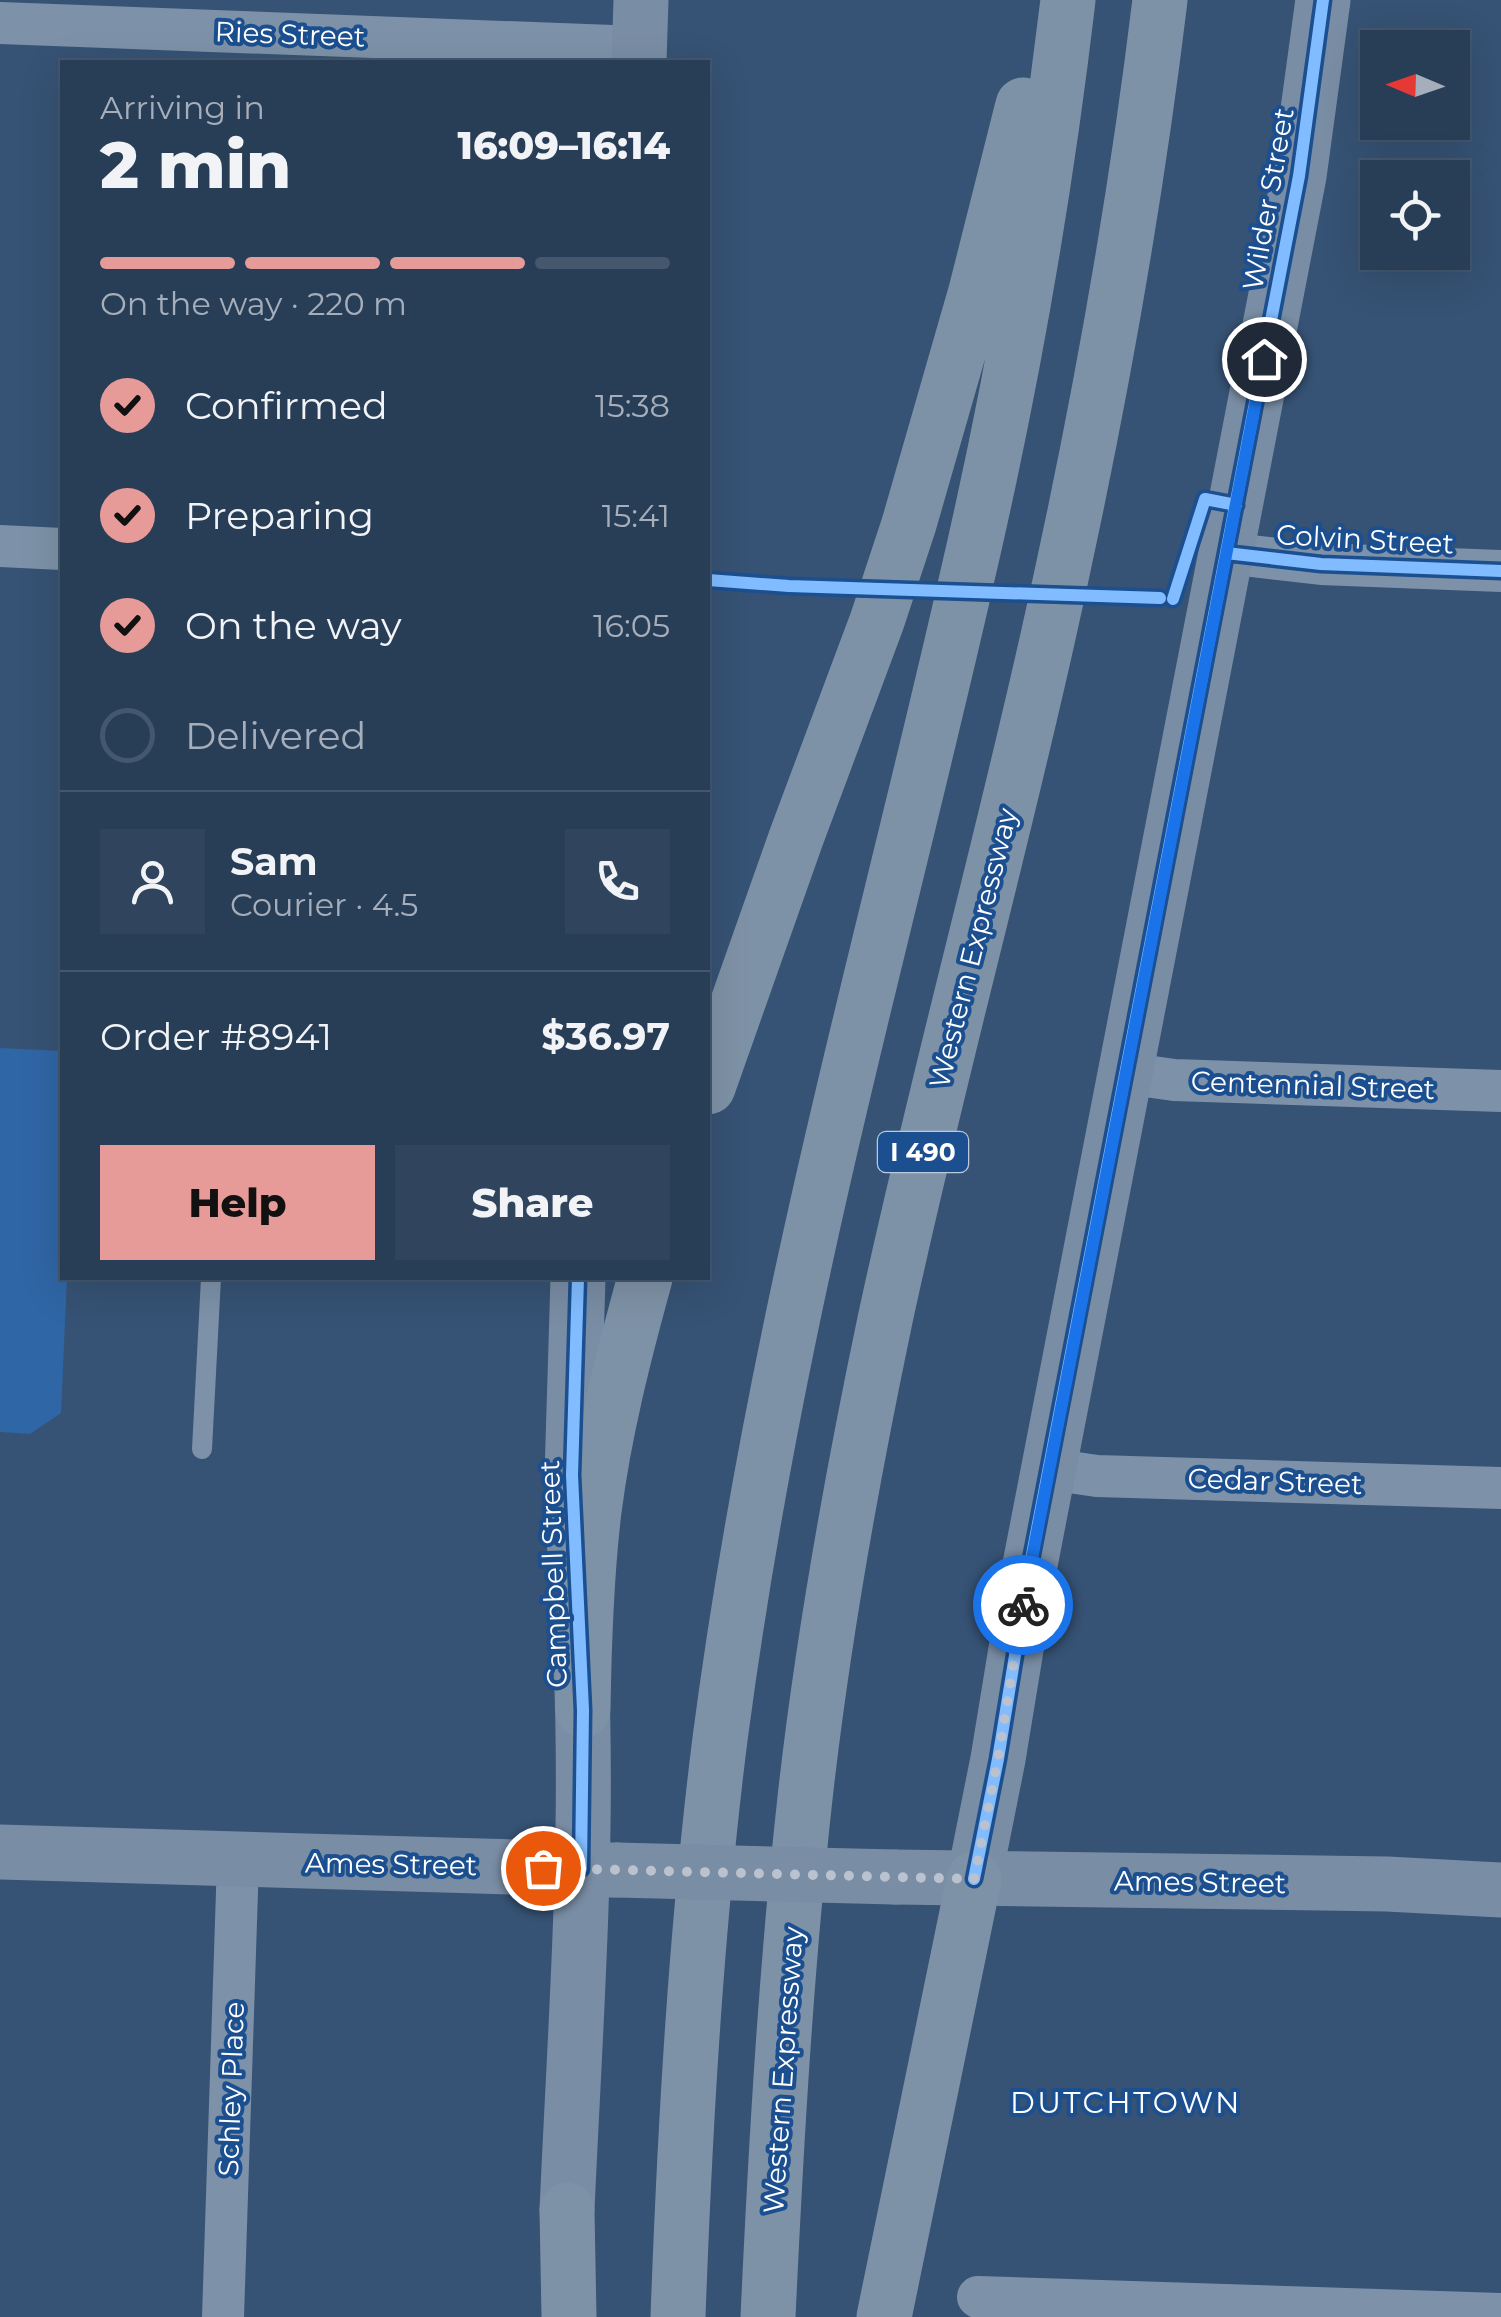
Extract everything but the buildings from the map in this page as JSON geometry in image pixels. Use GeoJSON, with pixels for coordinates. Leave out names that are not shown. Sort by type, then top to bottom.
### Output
{"type":"FeatureCollection","features":[{"type":"Feature","properties":{"kind":"highway"},"geometry":{"type":"LineString","coordinates":[[710,1082],[910,524],[985,257],[1049,0]]}},
{"type":"Feature","properties":{"kind":"highway"},"geometry":{"type":"LineString","coordinates":[[678,2317],[690,2088],[720,1738],[760,1484],[809,1244],[992,463],[1035,238],[1068,0]]}},
{"type":"Feature","properties":{"kind":"highway","name":"Western Expressway"},"geometry":{"type":"LineString","coordinates":[[768,2317],[792,1934],[806,1794],[834,1589],[908,1218],[1088,453],[1128,228],[1160,0]]}},
{"type":"Feature","properties":{"kind":"highway"},"geometry":{"type":"LineString","coordinates":[[583,1710],[594,1510],[614,1401],[644,1280]]}},
{"type":"Feature","properties":{"kind":"highway"},"geometry":{"type":"LineString","coordinates":[[884,2317],[974,1879]]}},
{"type":"Feature","properties":{"kind":"highway"},"geometry":{"type":"LineString","coordinates":[[566,2317],[567,2210]]}},
{"type":"Feature","properties":{"kind":"street","name":"Wilder Street"},"geometry":{"type":"LineString","coordinates":[[974,1879],[1124,1073],[1299,176],[1324,0]]}},
{"type":"Feature","properties":{"kind":"street","name":"Ries Street"},"geometry":{"type":"LineString","coordinates":[[0,23],[640,37]]}},
{"type":"Feature","properties":{"kind":"street"},"geometry":{"type":"LineString","coordinates":[[0,546],[60,548]]}},
{"type":"Feature","properties":{"kind":"street","name":"Colvin Street"},"geometry":{"type":"LineString","coordinates":[[1226,553],[1321,564],[1501,572]]}},
{"type":"Feature","properties":{"kind":"street","name":"Centennial Street"},"geometry":{"type":"LineString","coordinates":[[1124,1073],[1174,1080],[1501,1091]]}},
{"type":"Feature","properties":{"kind":"street","name":"Campbell Street"},"geometry":{"type":"LineString","coordinates":[[567,2210],[599,1869],[583,1710],[572,1475],[578,1280]]}},
{"type":"Feature","properties":{"kind":"street","name":"Cedar Street"},"geometry":{"type":"LineString","coordinates":[[1049,1469],[1097,1476],[1501,1488]]}},
{"type":"Feature","properties":{"kind":"street","name":"Ames Street"},"geometry":{"type":"LineString","coordinates":[[0,1852],[895,1878],[1387,1884],[1501,1890]]}},
{"type":"Feature","properties":{"kind":"street","name":"Schley Place"},"geometry":{"type":"LineString","coordinates":[[223,2317],[238,1860]]}},
{"type":"Feature","properties":{"kind":"street"},"geometry":{"type":"LineString","coordinates":[[978,2297],[1227,2311],[1501,2314]]}},
{"type":"Feature","properties":{"kind":"lane"},"geometry":{"type":"LineString","coordinates":[[202,1449],[211,1280]]}},
{"type":"Feature","properties":{"kind":"path"},"geometry":{"type":"LineString","coordinates":[[710,580],[1160,598]]}},
{"type":"Feature","properties":{"kind":"shaded area"},"geometry":{"type":"Polygon","coordinates":[[[0,1048],[60,1051],[60,1280],[67,1280],[61,1413],[30,1434],[0,1432],[0,1048]]]}},
{"type":"Feature","properties":{"kind":"cycle path"},"geometry":{"type":"LineString","coordinates":[[974,1879],[1029,1570],[1299,176],[1323,0]]}},
{"type":"Feature","properties":{"kind":"cycle path"},"geometry":{"type":"LineString","coordinates":[[1173,599],[1205,499],[1236,505]]}},
{"type":"Feature","properties":{"kind":"cycle path"},"geometry":{"type":"LineString","coordinates":[[1226,553],[1321,564],[1501,571]]}},
{"type":"Feature","properties":{"kind":"cycle path"},"geometry":{"type":"LineString","coordinates":[[710,580],[1160,598]]}},
{"type":"Feature","properties":{"kind":"cycle path"},"geometry":{"type":"LineString","coordinates":[[578,1280],[572,1475],[583,1710],[581,1869]]}},
{"type":"Feature","properties":{"kind":"way so far"},"geometry":{"type":"LineString","coordinates":[[543,1868],[974,1879],[1023,1605]]}},
{"type":"Feature","properties":{"kind":"district","name":"DUTCHTOWN"},"geometry":{"type":"Point","coordinates":[1126,2102]}},
{"type":"Feature","properties":{"kind":"route"},"geometry":{"type":"LineString","coordinates":[[1023,1605],[1264,359]]}}]}
